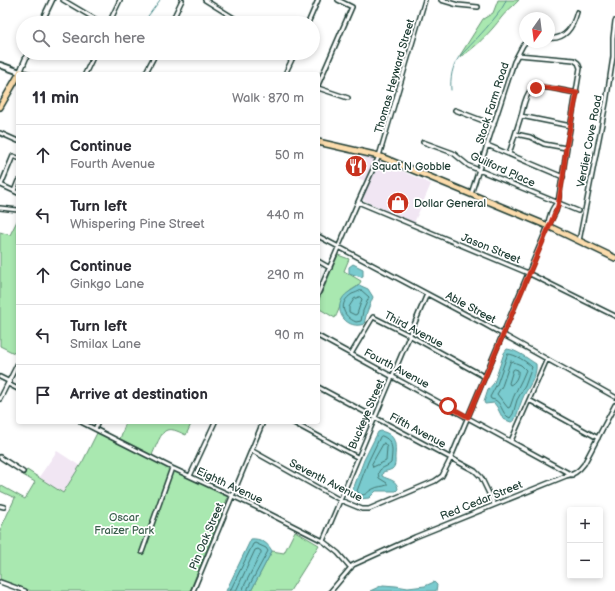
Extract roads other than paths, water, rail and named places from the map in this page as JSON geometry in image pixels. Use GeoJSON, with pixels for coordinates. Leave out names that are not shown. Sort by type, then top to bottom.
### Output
{"type":"FeatureCollection","features":[{"type":"Feature","properties":{"kind":"main road"},"geometry":{"type":"LineString","coordinates":[[0,65],[16,73]]}},
{"type":"Feature","properties":{"kind":"main road"},"geometry":{"type":"LineString","coordinates":[[0,107],[16,79]]}},
{"type":"Feature","properties":{"kind":"main road"},"geometry":{"type":"LineString","coordinates":[[320,142],[379,156],[548,226],[615,258]]}},
{"type":"Feature","properties":{"kind":"street"},"geometry":{"type":"LineString","coordinates":[[45,16],[52,0]]}},
{"type":"Feature","properties":{"kind":"street"},"geometry":{"type":"LineString","coordinates":[[63,0],[90,16]]}},
{"type":"Feature","properties":{"kind":"street"},"geometry":{"type":"LineString","coordinates":[[112,16],[120,0]]}},
{"type":"Feature","properties":{"kind":"street"},"geometry":{"type":"LineString","coordinates":[[174,16],[182,0]]}},
{"type":"Feature","properties":{"kind":"street"},"geometry":{"type":"LineString","coordinates":[[205,0],[231,16]]}},
{"type":"Feature","properties":{"kind":"street"},"geometry":{"type":"LineString","coordinates":[[311,16],[318,0]]}},
{"type":"Feature","properties":{"kind":"street"},"geometry":{"type":"LineString","coordinates":[[320,80],[352,7],[338,0]]}},
{"type":"Feature","properties":{"kind":"street","name":"Thomas Heyward Street"},"geometry":{"type":"LineString","coordinates":[[379,156],[425,0]]}},
{"type":"Feature","properties":{"kind":"street"},"geometry":{"type":"LineString","coordinates":[[441,0],[458,5],[478,8]]}},
{"type":"Feature","properties":{"kind":"street"},"geometry":{"type":"LineString","coordinates":[[555,39],[564,36],[574,21],[576,12]]}},
{"type":"Feature","properties":{"kind":"street","name":"Verdier Cove Road"},"geometry":{"type":"LineString","coordinates":[[578,240],[609,83],[613,57],[615,20]]}},
{"type":"Feature","properties":{"kind":"street","name":"Stock Farm Road"},"geometry":{"type":"LineString","coordinates":[[471,194],[514,62],[522,48]]}},
{"type":"Feature","properties":{"kind":"street","name":"Seventh Avenue"},"geometry":{"type":"LineString","coordinates":[[250,450],[340,500],[362,508],[369,508],[435,481],[442,476],[548,226],[556,211],[563,177],[566,148],[577,93],[580,68],[578,63],[574,60],[518,55]]}},
{"type":"Feature","properties":{"kind":"street"},"geometry":{"type":"LineString","coordinates":[[20,72],[25,60]]}},
{"type":"Feature","properties":{"kind":"street"},"geometry":{"type":"LineString","coordinates":[[86,72],[92,60]]}},
{"type":"Feature","properties":{"kind":"street"},"geometry":{"type":"LineString","coordinates":[[146,72],[152,60]]}},
{"type":"Feature","properties":{"kind":"street"},"geometry":{"type":"LineString","coordinates":[[286,72],[291,60]]}},
{"type":"Feature","properties":{"kind":"street"},"geometry":{"type":"LineString","coordinates":[[509,154],[530,90],[533,88],[543,87],[577,93]]}},
{"type":"Feature","properties":{"kind":"street"},"geometry":{"type":"LineString","coordinates":[[320,89],[348,98]]}},
{"type":"Feature","properties":{"kind":"street"},"geometry":{"type":"LineString","coordinates":[[455,110],[494,124]]}},
{"type":"Feature","properties":{"kind":"street"},"geometry":{"type":"LineString","coordinates":[[521,116],[571,126]]}},
{"type":"Feature","properties":{"kind":"street"},"geometry":{"type":"LineString","coordinates":[[0,133],[16,140]]}},
{"type":"Feature","properties":{"kind":"street"},"geometry":{"type":"LineString","coordinates":[[516,134],[530,137],[544,144],[566,148]]}},
{"type":"Feature","properties":{"kind":"street","name":"Guilford Place"},"geometry":{"type":"LineString","coordinates":[[423,142],[453,153],[470,166],[578,211]]}},
{"type":"Feature","properties":{"kind":"street"},"geometry":{"type":"LineString","coordinates":[[487,145],[563,177]]}},
{"type":"Feature","properties":{"kind":"street"},"geometry":{"type":"LineString","coordinates":[[16,157],[13,156],[1,185],[14,191],[16,186]]}},
{"type":"Feature","properties":{"kind":"street"},"geometry":{"type":"LineString","coordinates":[[320,290],[379,156]]}},
{"type":"Feature","properties":{"kind":"street","name":"Jason Street"},"geometry":{"type":"LineString","coordinates":[[358,202],[528,273],[615,316]]}},
{"type":"Feature","properties":{"kind":"street"},"geometry":{"type":"LineString","coordinates":[[0,208],[16,210]]}},
{"type":"Feature","properties":{"kind":"street","name":"Able Street"},"geometry":{"type":"LineString","coordinates":[[320,237],[503,334],[615,397]]}},
{"type":"Feature","properties":{"kind":"street"},"geometry":{"type":"LineString","coordinates":[[320,262],[330,268]]}},
{"type":"Feature","properties":{"kind":"street","name":"Buckeye Street"},"geometry":{"type":"LineString","coordinates":[[323,541],[427,294]]}},
{"type":"Feature","properties":{"kind":"street","name":"Third Avenue"},"geometry":{"type":"LineString","coordinates":[[351,354],[373,317],[485,377]]}},
{"type":"Feature","properties":{"kind":"street","name":"Fourth Avenue"},"geometry":{"type":"LineString","coordinates":[[320,337],[572,475]]}},
{"type":"Feature","properties":{"kind":"street"},"geometry":{"type":"LineString","coordinates":[[511,441],[548,359]]}},
{"type":"Feature","properties":{"kind":"street"},"geometry":{"type":"LineString","coordinates":[[0,399],[16,367]]}},
{"type":"Feature","properties":{"kind":"street"},"geometry":{"type":"LineString","coordinates":[[0,377],[16,388]]}},
{"type":"Feature","properties":{"kind":"street","name":"Fifth Avenue"},"geometry":{"type":"LineString","coordinates":[[320,388],[475,471],[481,477],[494,504]]}},
{"type":"Feature","properties":{"kind":"street"},"geometry":{"type":"LineString","coordinates":[[529,400],[598,438]]}},
{"type":"Feature","properties":{"kind":"street","name":"Red Cedar Street"},"geometry":{"type":"LineString","coordinates":[[330,591],[353,565],[384,550],[494,504],[572,475],[584,464],[615,405]]}},
{"type":"Feature","properties":{"kind":"street","name":"Eighth Avenue"},"geometry":{"type":"LineString","coordinates":[[86,424],[172,468],[323,541],[338,553],[351,568]]}},
{"type":"Feature","properties":{"kind":"street"},"geometry":{"type":"LineString","coordinates":[[95,429],[97,424]]}},
{"type":"Feature","properties":{"kind":"street"},"geometry":{"type":"LineString","coordinates":[[190,476],[214,424]]}},
{"type":"Feature","properties":{"kind":"street","name":"Pin Oak Street"},"geometry":{"type":"LineString","coordinates":[[193,591],[261,424]]}},
{"type":"Feature","properties":{"kind":"street"},"geometry":{"type":"LineString","coordinates":[[296,424],[358,457]]}},
{"type":"Feature","properties":{"kind":"street"},"geometry":{"type":"LineString","coordinates":[[0,457],[23,472]]}},
{"type":"Feature","properties":{"kind":"street"},"geometry":{"type":"LineString","coordinates":[[142,552],[172,468]]}},
{"type":"Feature","properties":{"kind":"street"},"geometry":{"type":"LineString","coordinates":[[0,506],[4,507]]}},
{"type":"Feature","properties":{"kind":"street"},"geometry":{"type":"LineString","coordinates":[[0,582],[25,591]]}},
{"type":"Feature","properties":{"kind":"water"},"geometry":{"type":"Polygon","coordinates":[[[353,264],[363,269],[363,276],[361,277],[349,273],[349,267],[353,264]]]}},
{"type":"Feature","properties":{"kind":"water"},"geometry":{"type":"Polygon","coordinates":[[[359,285],[368,289],[373,297],[364,324],[353,325],[341,315],[340,304],[342,299],[348,293],[359,285]]]}},
{"type":"Feature","properties":{"kind":"water"},"geometry":{"type":"Polygon","coordinates":[[[507,349],[518,353],[536,364],[534,378],[524,396],[514,421],[511,422],[503,419],[494,403],[485,404],[484,402],[488,390],[494,383],[504,353],[507,349]]]}},
{"type":"Feature","properties":{"kind":"water"},"geometry":{"type":"Polygon","coordinates":[[[381,431],[390,435],[395,444],[394,466],[391,470],[383,472],[382,476],[396,483],[398,489],[396,491],[376,491],[369,498],[359,499],[353,495],[352,492],[364,460],[378,432],[381,431]]]}},
{"type":"Feature","properties":{"kind":"water"},"geometry":{"type":"Polygon","coordinates":[[[251,539],[258,539],[272,551],[251,591],[226,591],[251,539]]]}},
{"type":"Feature","properties":{"kind":"water"},"geometry":{"type":"Polygon","coordinates":[[[434,582],[437,585],[436,591],[370,591],[383,585],[408,588],[425,586],[434,582]]]}},
{"type":"Feature","properties":{"kind":"waterway"},"geometry":{"type":"LineString","coordinates":[[148,16],[160,0]]}},
{"type":"Feature","properties":{"kind":"waterway"},"geometry":{"type":"LineString","coordinates":[[451,90],[452,73],[459,57],[493,20],[506,0]]}},
{"type":"Feature","properties":{"kind":"place","name":"Squat N Gobble"},"geometry":{"type":"Point","coordinates":[356,166]}},
{"type":"Feature","properties":{"kind":"place","name":"Dollar General"},"geometry":{"type":"Point","coordinates":[398,203]}},
{"type":"Feature","properties":{"kind":"park label","name":"Oscar Fraizer Park"},"geometry":{"type":"Point","coordinates":[124,523]}}]}
